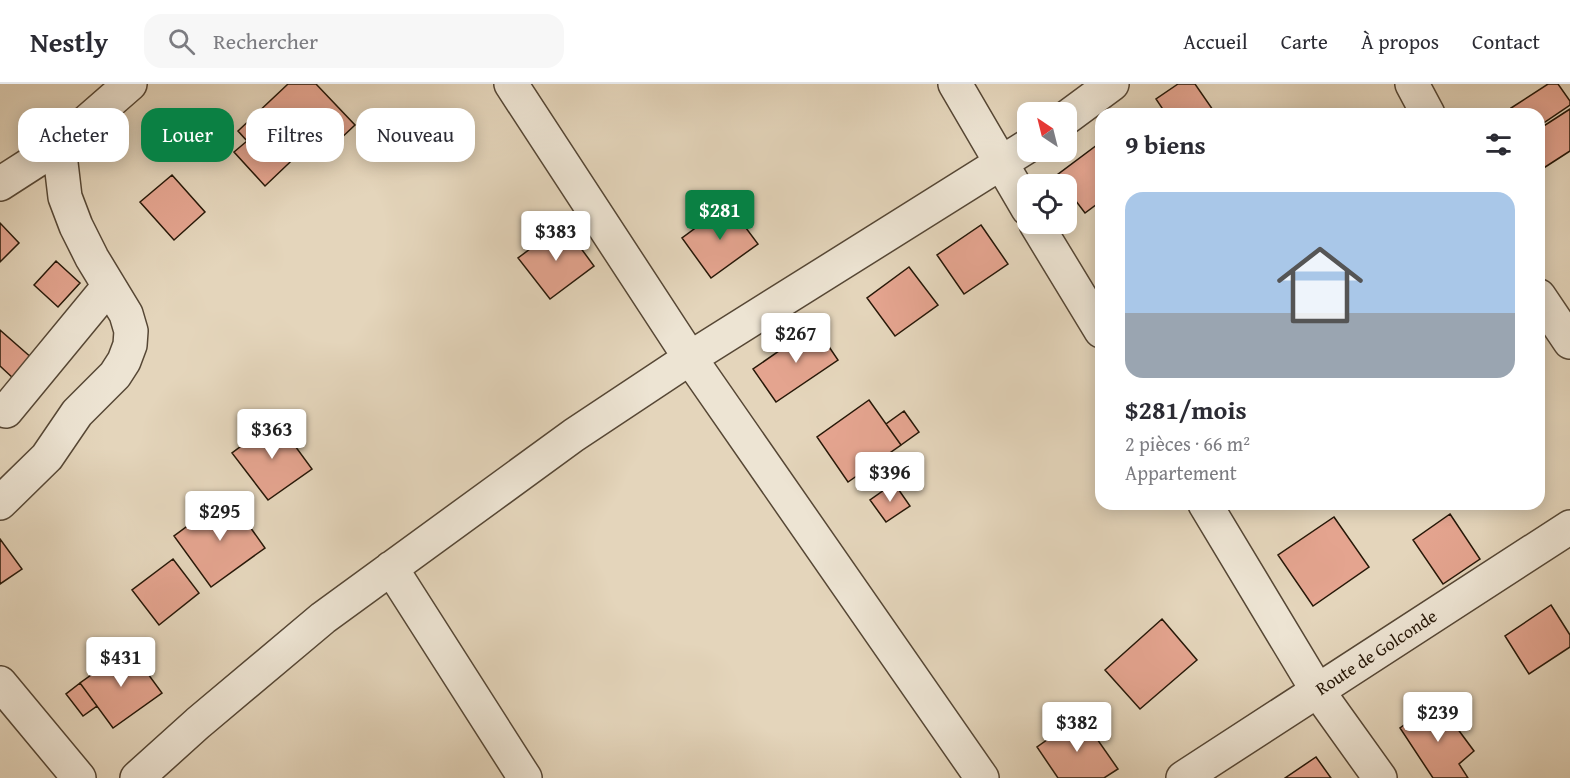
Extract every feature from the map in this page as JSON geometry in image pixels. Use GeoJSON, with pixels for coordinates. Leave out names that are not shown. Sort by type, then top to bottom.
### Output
{"type":"FeatureCollection","features":[{"type":"Feature","properties":{"kind":"street"},"geometry":{"type":"LineString","coordinates":[[103,108],[130,84]]}},
{"type":"Feature","properties":{"kind":"street"},"geometry":{"type":"LineString","coordinates":[[511,84],[690,358],[982,778]]}},
{"type":"Feature","properties":{"kind":"street"},"geometry":{"type":"LineString","coordinates":[[955,84],[1017,191]]}},
{"type":"Feature","properties":{"kind":"street"},"geometry":{"type":"LineString","coordinates":[[1077,110],[1112,84]]}},
{"type":"Feature","properties":{"kind":"street"},"geometry":{"type":"LineString","coordinates":[[1412,84],[1425,108]]}},
{"type":"Feature","properties":{"kind":"street"},"geometry":{"type":"LineString","coordinates":[[136,778],[323,618],[574,435],[690,358],[1017,153]]}},
{"type":"Feature","properties":{"kind":"street"},"geometry":{"type":"LineString","coordinates":[[0,184],[34,162]]}},
{"type":"Feature","properties":{"kind":"street"},"geometry":{"type":"LineString","coordinates":[[0,503],[46,457],[77,413],[115,375],[130,345],[131,331],[126,314],[76,226],[65,196],[61,162]]}},
{"type":"Feature","properties":{"kind":"street"},"geometry":{"type":"LineString","coordinates":[[1042,234],[1095,321]]}},
{"type":"Feature","properties":{"kind":"street"},"geometry":{"type":"LineString","coordinates":[[6,411],[109,286]]}},
{"type":"Feature","properties":{"kind":"street"},"geometry":{"type":"LineString","coordinates":[[1545,305],[1570,342]]}},
{"type":"Feature","properties":{"kind":"street"},"geometry":{"type":"LineString","coordinates":[[1209,510],[1317,690],[1380,778]]}},
{"type":"Feature","properties":{"kind":"street","name":"Route de Golconde"},"geometry":{"type":"LineString","coordinates":[[1183,778],[1570,527]]}},
{"type":"Feature","properties":{"kind":"street"},"geometry":{"type":"LineString","coordinates":[[391,568],[525,778]]}},
{"type":"Feature","properties":{"kind":"street"},"geometry":{"type":"LineString","coordinates":[[0,683],[79,778]]}},
{"type":"Feature","properties":{"kind":"building"},"geometry":{"type":"Polygon","coordinates":[[[288,84],[316,84],[339,108],[262,108],[288,84]]]}},
{"type":"Feature","properties":{"kind":"building"},"geometry":{"type":"Polygon","coordinates":[[[1178,84],[1195,84],[1212,108],[1162,108],[1156,99],[1178,84]]]}},
{"type":"Feature","properties":{"kind":"building"},"geometry":{"type":"Polygon","coordinates":[[[1548,84],[1558,84],[1570,101],[1570,105],[1545,122],[1545,108],[1511,108],[1548,84]]]}},
{"type":"Feature","properties":{"kind":"building"},"geometry":{"type":"Polygon","coordinates":[[[1570,109],[1570,151],[1545,167],[1545,125],[1570,109]]]}},
{"type":"Feature","properties":{"kind":"building"},"geometry":{"type":"Polygon","coordinates":[[[344,113],[355,125],[344,135],[344,113]]]}},
{"type":"Feature","properties":{"kind":"building"},"geometry":{"type":"Polygon","coordinates":[[[246,123],[246,140],[238,131],[246,123]]]}},
{"type":"Feature","properties":{"kind":"building"},"geometry":{"type":"Polygon","coordinates":[[[246,142],[246,162],[290,162],[265,186],[234,152],[246,142]]]}},
{"type":"Feature","properties":{"kind":"building"},"geometry":{"type":"Polygon","coordinates":[[[1095,146],[1095,206],[1085,213],[1077,202],[1077,174],[1058,174],[1095,146]]]}},
{"type":"Feature","properties":{"kind":"building"},"geometry":{"type":"Polygon","coordinates":[[[172,175],[205,212],[174,240],[140,202],[172,175]]]}},
{"type":"Feature","properties":{"kind":"building"},"geometry":{"type":"Polygon","coordinates":[[[728,204],[758,244],[711,278],[682,238],[728,204]]]}},
{"type":"Feature","properties":{"kind":"building"},"geometry":{"type":"Polygon","coordinates":[[[0,223],[19,243],[0,262],[0,223]]]}},
{"type":"Feature","properties":{"kind":"building"},"geometry":{"type":"Polygon","coordinates":[[[563,224],[594,266],[550,299],[518,258],[563,224]]]}},
{"type":"Feature","properties":{"kind":"building"},"geometry":{"type":"Polygon","coordinates":[[[981,225],[1008,264],[964,294],[937,255],[981,225]]]}},
{"type":"Feature","properties":{"kind":"building"},"geometry":{"type":"Polygon","coordinates":[[[56,261],[80,283],[58,307],[34,285],[56,261]]]}},
{"type":"Feature","properties":{"kind":"building"},"geometry":{"type":"Polygon","coordinates":[[[909,267],[938,305],[895,336],[867,298],[909,267]]]}},
{"type":"Feature","properties":{"kind":"building"},"geometry":{"type":"Polygon","coordinates":[[[815,326],[838,360],[776,402],[753,369],[815,326]]]}},
{"type":"Feature","properties":{"kind":"building"},"geometry":{"type":"Polygon","coordinates":[[[0,330],[33,359],[14,379],[0,366],[0,330]]]}},
{"type":"Feature","properties":{"kind":"building"},"geometry":{"type":"Polygon","coordinates":[[[869,400],[901,445],[848,482],[817,437],[869,400]]]}},
{"type":"Feature","properties":{"kind":"building"},"geometry":{"type":"Polygon","coordinates":[[[904,411],[919,432],[901,445],[886,424],[904,411]]]}},
{"type":"Feature","properties":{"kind":"building"},"geometry":{"type":"Polygon","coordinates":[[[276,420],[312,469],[268,500],[232,453],[276,420]]]}},
{"type":"Feature","properties":{"kind":"building"},"geometry":{"type":"Polygon","coordinates":[[[894,483],[910,506],[886,522],[870,500],[894,483]]]}},
{"type":"Feature","properties":{"kind":"building"},"geometry":{"type":"Polygon","coordinates":[[[228,496],[265,548],[211,587],[174,536],[228,496]]]}},
{"type":"Feature","properties":{"kind":"building"},"geometry":{"type":"Polygon","coordinates":[[[1450,514],[1480,559],[1443,584],[1413,540],[1450,514]]]}},
{"type":"Feature","properties":{"kind":"building"},"geometry":{"type":"Polygon","coordinates":[[[1334,517],[1369,567],[1313,606],[1278,555],[1334,517]]]}},
{"type":"Feature","properties":{"kind":"building"},"geometry":{"type":"Polygon","coordinates":[[[0,539],[22,569],[0,584],[0,539]]]}},
{"type":"Feature","properties":{"kind":"building"},"geometry":{"type":"Polygon","coordinates":[[[173,559],[199,593],[159,625],[132,590],[173,559]]]}},
{"type":"Feature","properties":{"kind":"building"},"geometry":{"type":"Polygon","coordinates":[[[1551,605],[1570,635],[1570,647],[1529,674],[1505,636],[1551,605]]]}},
{"type":"Feature","properties":{"kind":"building"},"geometry":{"type":"Polygon","coordinates":[[[1162,619],[1197,660],[1140,709],[1105,670],[1162,619]]]}},
{"type":"Feature","properties":{"kind":"building"},"geometry":{"type":"Polygon","coordinates":[[[129,648],[162,693],[113,728],[80,683],[129,648]]]}},
{"type":"Feature","properties":{"kind":"building"},"geometry":{"type":"Polygon","coordinates":[[[80,683],[97,706],[83,716],[66,694],[80,683]]]}},
{"type":"Feature","properties":{"kind":"building"},"geometry":{"type":"Polygon","coordinates":[[[1437,701],[1474,751],[1459,764],[1468,778],[1433,778],[1400,728],[1437,701]]]}},
{"type":"Feature","properties":{"kind":"building"},"geometry":{"type":"Polygon","coordinates":[[[1081,716],[1118,769],[1104,778],[1058,778],[1037,747],[1081,716]]]}},
{"type":"Feature","properties":{"kind":"building"},"geometry":{"type":"Polygon","coordinates":[[[1316,757],[1331,778],[1285,778],[1316,757]]]}}]}
